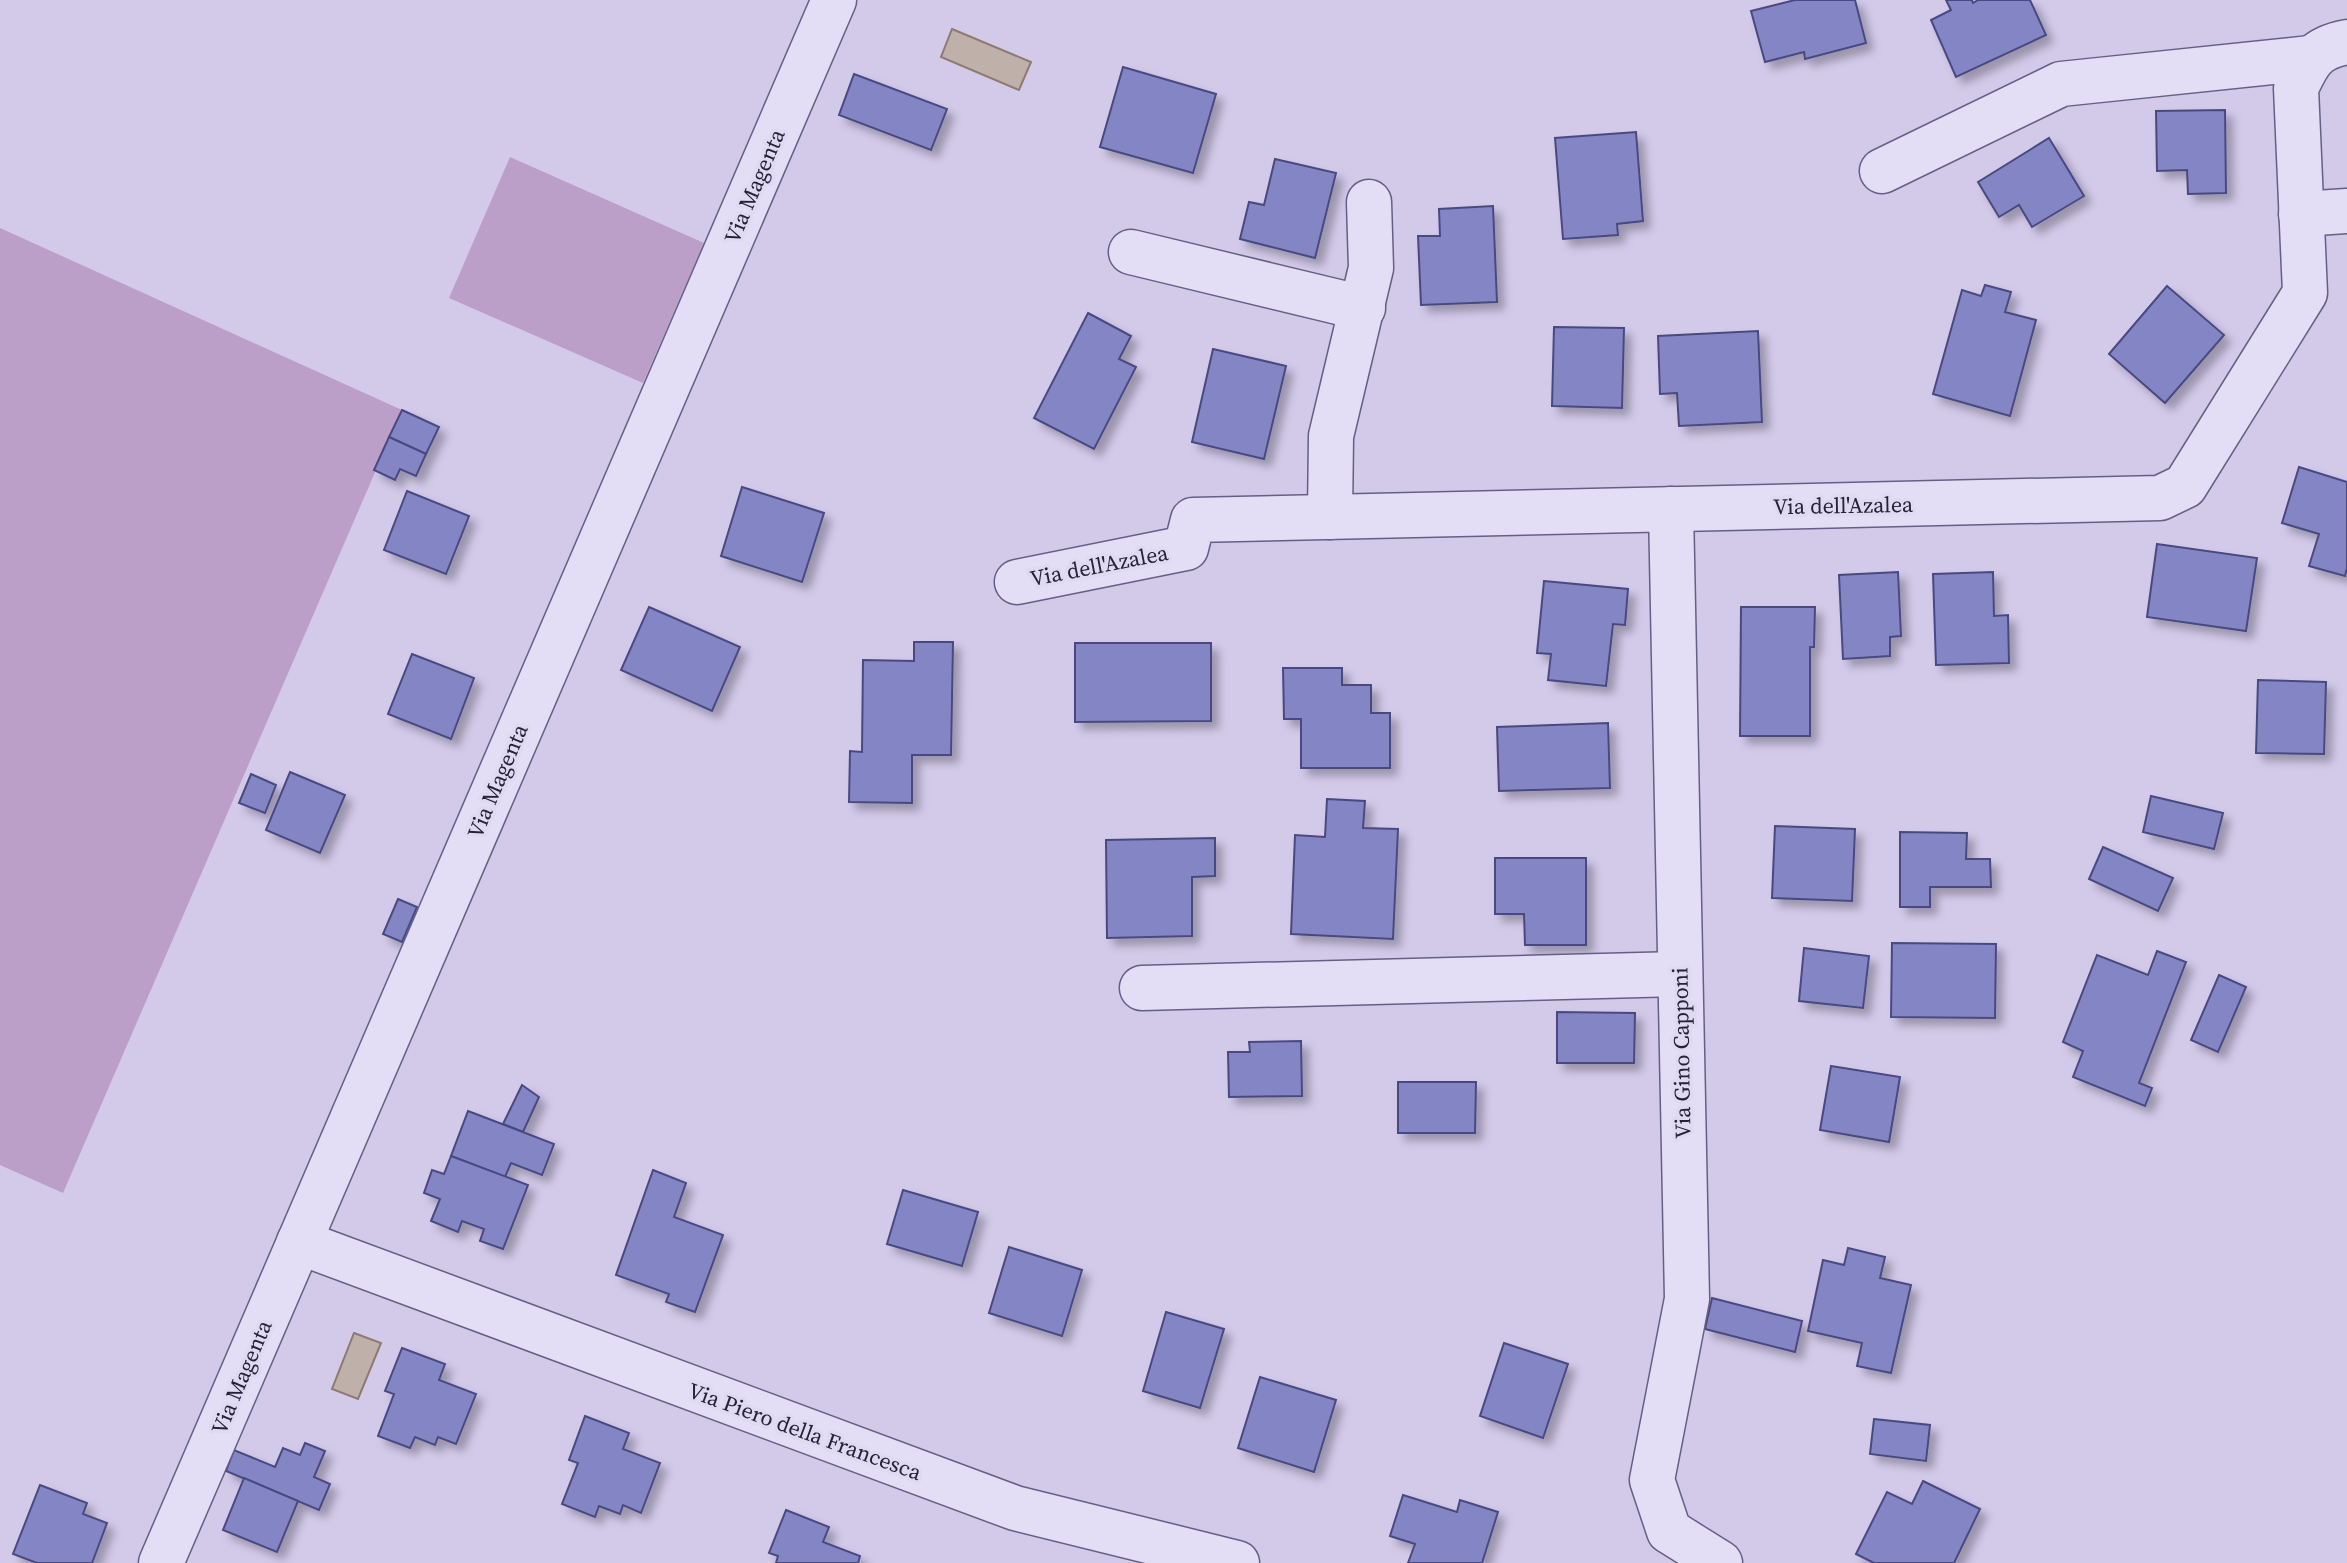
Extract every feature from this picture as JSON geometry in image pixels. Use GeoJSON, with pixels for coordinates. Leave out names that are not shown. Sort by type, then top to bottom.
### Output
{"type":"FeatureCollection","features":[{"type":"Feature","properties":{"kind":"street","name":"Via Magenta"},"geometry":{"type":"LineString","coordinates":[[161,1563],[834,0]]}},
{"type":"Feature","properties":{"kind":"street"},"geometry":{"type":"LineString","coordinates":[[1882,171],[2061,84],[2328,50]]}},
{"type":"Feature","properties":{"kind":"street","name":"Via dell'Azalea"},"geometry":{"type":"LineString","coordinates":[[1017,582],[1186,548],[1193,520],[2160,498],[2185,486],[2305,293],[2296,88],[2328,50]]}},
{"type":"Feature","properties":{"kind":"street"},"geometry":{"type":"LineString","coordinates":[[1330,517],[1331,436],[1371,268],[1369,202]]}},
{"type":"Feature","properties":{"kind":"street"},"geometry":{"type":"LineString","coordinates":[[2301,214],[2347,211]]}},
{"type":"Feature","properties":{"kind":"street"},"geometry":{"type":"LineString","coordinates":[[1131,252],[1363,308]]}},
{"type":"Feature","properties":{"kind":"street","name":"Via Gino Capponi"},"geometry":{"type":"LineString","coordinates":[[1671,509],[1687,1299],[1652,1480],[1669,1531],[1720,1563]]}},
{"type":"Feature","properties":{"kind":"street"},"geometry":{"type":"LineString","coordinates":[[1142,988],[1679,974]]}},
{"type":"Feature","properties":{"kind":"street","name":"Via Piero della Francesca"},"geometry":{"type":"LineString","coordinates":[[299,1242],[1015,1508],[1237,1563]]}},
{"type":"Feature","properties":{"kind":"shaded area"},"geometry":{"type":"Polygon","coordinates":[[[952,29],[1031,62],[1019,90],[941,57],[952,29]]]}},
{"type":"Feature","properties":{"kind":"shaded area"},"geometry":{"type":"Polygon","coordinates":[[[510,157],[704,243],[643,383],[449,298],[510,157]]]}},
{"type":"Feature","properties":{"kind":"shaded area"},"geometry":{"type":"Polygon","coordinates":[[[0,228],[402,410],[63,1193],[0,1165],[0,228]]]}},
{"type":"Feature","properties":{"kind":"shaded area"},"geometry":{"type":"Polygon","coordinates":[[[354,1333],[381,1343],[358,1399],[332,1389],[354,1333]]]}},
{"type":"Feature","properties":{"kind":"building"},"geometry":{"type":"Polygon","coordinates":[[[1795,0],[1855,0],[1866,43],[1805,59],[1804,52],[1765,62],[1751,11],[1795,0]]]}},
{"type":"Feature","properties":{"kind":"building"},"geometry":{"type":"Polygon","coordinates":[[[1946,0],[1972,0],[1973,3],[1978,0],[2030,0],[2046,35],[1956,77],[1931,20],[1951,10],[1946,0]]]}},
{"type":"Feature","properties":{"kind":"building"},"geometry":{"type":"Polygon","coordinates":[[[1123,67],[1216,94],[1193,173],[1100,147],[1123,67]]]}},
{"type":"Feature","properties":{"kind":"building"},"geometry":{"type":"Polygon","coordinates":[[[854,74],[947,109],[931,150],[839,115],[854,74]]]}},
{"type":"Feature","properties":{"kind":"building"},"geometry":{"type":"Polygon","coordinates":[[[2225,110],[2226,193],[2188,194],[2187,170],[2157,171],[2156,111],[2225,110]]]}},
{"type":"Feature","properties":{"kind":"building"},"geometry":{"type":"Polygon","coordinates":[[[1636,132],[1643,221],[1617,224],[1618,235],[1563,239],[1555,138],[1636,132]]]}},
{"type":"Feature","properties":{"kind":"building"},"geometry":{"type":"Polygon","coordinates":[[[2049,138],[2084,196],[2032,227],[2019,205],[1999,217],[1978,182],[2049,138]]]}},
{"type":"Feature","properties":{"kind":"building"},"geometry":{"type":"Polygon","coordinates":[[[1275,159],[1336,173],[1315,258],[1240,239],[1249,202],[1264,205],[1275,159]]]}},
{"type":"Feature","properties":{"kind":"building"},"geometry":{"type":"Polygon","coordinates":[[[1493,206],[1497,302],[1421,305],[1418,236],[1440,236],[1439,209],[1493,206]]]}},
{"type":"Feature","properties":{"kind":"building"},"geometry":{"type":"Polygon","coordinates":[[[1985,285],[2011,292],[2005,312],[2036,320],[2010,416],[1933,394],[1962,290],[1981,296],[1985,285]]]}},
{"type":"Feature","properties":{"kind":"building"},"geometry":{"type":"Polygon","coordinates":[[[2167,286],[2224,335],[2165,403],[2109,354],[2167,286]]]}},
{"type":"Feature","properties":{"kind":"building"},"geometry":{"type":"Polygon","coordinates":[[[1088,313],[1131,336],[1119,359],[1136,367],[1094,449],[1034,418],[1088,313]]]}},
{"type":"Feature","properties":{"kind":"building"},"geometry":{"type":"Polygon","coordinates":[[[1554,327],[1624,328],[1622,408],[1552,406],[1554,327]]]}},
{"type":"Feature","properties":{"kind":"building"},"geometry":{"type":"Polygon","coordinates":[[[1758,331],[1762,422],[1679,426],[1677,393],[1660,394],[1658,336],[1758,331]]]}},
{"type":"Feature","properties":{"kind":"building"},"geometry":{"type":"Polygon","coordinates":[[[1213,349],[1286,366],[1264,459],[1192,442],[1213,349]]]}},
{"type":"Feature","properties":{"kind":"building"},"geometry":{"type":"Polygon","coordinates":[[[402,410],[439,427],[426,454],[389,437],[402,410]]]}},
{"type":"Feature","properties":{"kind":"building"},"geometry":{"type":"Polygon","coordinates":[[[389,437],[426,454],[416,476],[400,469],[395,480],[374,470],[389,437]]]}},
{"type":"Feature","properties":{"kind":"building"},"geometry":{"type":"Polygon","coordinates":[[[2299,467],[2347,482],[2345,576],[2309,566],[2319,534],[2282,523],[2299,467]]]}},
{"type":"Feature","properties":{"kind":"building"},"geometry":{"type":"Polygon","coordinates":[[[742,487],[824,513],[802,582],[721,556],[742,487]]]}},
{"type":"Feature","properties":{"kind":"building"},"geometry":{"type":"Polygon","coordinates":[[[407,491],[469,516],[446,574],[384,550],[407,491]]]}},
{"type":"Feature","properties":{"kind":"building"},"geometry":{"type":"Polygon","coordinates":[[[2157,544],[2257,558],[2246,631],[2147,617],[2157,544]]]}},
{"type":"Feature","properties":{"kind":"building"},"geometry":{"type":"Polygon","coordinates":[[[1898,572],[1901,636],[1890,637],[1890,656],[1843,659],[1839,575],[1898,572]]]}},
{"type":"Feature","properties":{"kind":"building"},"geometry":{"type":"Polygon","coordinates":[[[1993,572],[1994,616],[2008,615],[2009,663],[1936,665],[1933,574],[1993,572]]]}},
{"type":"Feature","properties":{"kind":"building"},"geometry":{"type":"Polygon","coordinates":[[[1544,581],[1628,589],[1625,625],[1613,624],[1606,686],[1548,680],[1551,654],[1537,653],[1544,581]]]}},
{"type":"Feature","properties":{"kind":"building"},"geometry":{"type":"Polygon","coordinates":[[[649,607],[740,647],[712,711],[621,670],[649,607]]]}},
{"type":"Feature","properties":{"kind":"building"},"geometry":{"type":"Polygon","coordinates":[[[1741,607],[1815,607],[1814,647],[1810,647],[1810,736],[1740,736],[1741,607]]]}},
{"type":"Feature","properties":{"kind":"building"},"geometry":{"type":"Polygon","coordinates":[[[914,642],[953,642],[951,755],[912,755],[912,803],[849,802],[850,751],[862,752],[863,660],[914,661],[914,642]]]}},
{"type":"Feature","properties":{"kind":"building"},"geometry":{"type":"Polygon","coordinates":[[[1075,643],[1211,643],[1211,721],[1075,722],[1075,643]]]}},
{"type":"Feature","properties":{"kind":"building"},"geometry":{"type":"Polygon","coordinates":[[[412,654],[474,678],[451,739],[388,714],[412,654]]]}},
{"type":"Feature","properties":{"kind":"building"},"geometry":{"type":"Polygon","coordinates":[[[1283,668],[1342,668],[1342,685],[1371,685],[1371,713],[1390,713],[1390,768],[1301,768],[1301,719],[1284,719],[1283,668]]]}},
{"type":"Feature","properties":{"kind":"building"},"geometry":{"type":"Polygon","coordinates":[[[2258,680],[2326,682],[2324,754],[2256,753],[2258,680]]]}},
{"type":"Feature","properties":{"kind":"building"},"geometry":{"type":"Polygon","coordinates":[[[1608,723],[1610,788],[1499,791],[1497,727],[1608,723]]]}},
{"type":"Feature","properties":{"kind":"building"},"geometry":{"type":"Polygon","coordinates":[[[290,772],[345,795],[320,853],[266,830],[290,772]]]}},
{"type":"Feature","properties":{"kind":"building"},"geometry":{"type":"Polygon","coordinates":[[[251,774],[276,785],[265,813],[239,803],[251,774]]]}},
{"type":"Feature","properties":{"kind":"building"},"geometry":{"type":"Polygon","coordinates":[[[2151,796],[2223,813],[2214,849],[2143,832],[2151,796]]]}},
{"type":"Feature","properties":{"kind":"building"},"geometry":{"type":"Polygon","coordinates":[[[1327,799],[1365,801],[1363,828],[1398,829],[1393,939],[1291,934],[1295,835],[1325,837],[1327,799]]]}},
{"type":"Feature","properties":{"kind":"building"},"geometry":{"type":"Polygon","coordinates":[[[1775,826],[1855,829],[1852,901],[1772,898],[1775,826]]]}},
{"type":"Feature","properties":{"kind":"building"},"geometry":{"type":"Polygon","coordinates":[[[1900,832],[1967,833],[1966,859],[1990,859],[1991,887],[1930,887],[1930,907],[1900,907],[1900,832]]]}},
{"type":"Feature","properties":{"kind":"building"},"geometry":{"type":"Polygon","coordinates":[[[1215,838],[1215,876],[1192,877],[1192,936],[1107,938],[1106,840],[1215,838]]]}},
{"type":"Feature","properties":{"kind":"building"},"geometry":{"type":"Polygon","coordinates":[[[2103,847],[2173,878],[2158,911],[2089,879],[2103,847]]]}},
{"type":"Feature","properties":{"kind":"building"},"geometry":{"type":"Polygon","coordinates":[[[1495,858],[1586,858],[1586,945],[1525,945],[1524,914],[1495,914],[1495,858]]]}},
{"type":"Feature","properties":{"kind":"building"},"geometry":{"type":"Polygon","coordinates":[[[398,899],[417,907],[402,942],[383,934],[398,899]]]}},
{"type":"Feature","properties":{"kind":"building"},"geometry":{"type":"Polygon","coordinates":[[[1892,943],[1996,944],[1995,1018],[1891,1017],[1892,943]]]}},
{"type":"Feature","properties":{"kind":"building"},"geometry":{"type":"Polygon","coordinates":[[[1804,948],[1869,956],[1863,1008],[1799,1001],[1804,948]]]}},
{"type":"Feature","properties":{"kind":"building"},"geometry":{"type":"Polygon","coordinates":[[[2157,951],[2186,962],[2139,1083],[2152,1088],[2145,1106],[2073,1077],[2083,1051],[2063,1042],[2097,955],[2148,975],[2157,951]]]}},
{"type":"Feature","properties":{"kind":"building"},"geometry":{"type":"Polygon","coordinates":[[[2219,975],[2246,987],[2218,1052],[2191,1040],[2219,975]]]}},
{"type":"Feature","properties":{"kind":"building"},"geometry":{"type":"Polygon","coordinates":[[[1557,1012],[1635,1013],[1634,1063],[1557,1063],[1557,1012]]]}},
{"type":"Feature","properties":{"kind":"building"},"geometry":{"type":"Polygon","coordinates":[[[1301,1041],[1302,1096],[1229,1097],[1228,1052],[1250,1052],[1249,1042],[1301,1041]]]}},
{"type":"Feature","properties":{"kind":"building"},"geometry":{"type":"Polygon","coordinates":[[[1831,1066],[1900,1077],[1889,1142],[1820,1130],[1831,1066]]]}},
{"type":"Feature","properties":{"kind":"building"},"geometry":{"type":"Polygon","coordinates":[[[1398,1082],[1476,1082],[1475,1133],[1398,1133],[1398,1082]]]}},
{"type":"Feature","properties":{"kind":"building"},"geometry":{"type":"Polygon","coordinates":[[[522,1085],[539,1097],[523,1132],[503,1124],[522,1085]]]}},
{"type":"Feature","properties":{"kind":"building"},"geometry":{"type":"Polygon","coordinates":[[[468,1111],[554,1144],[542,1175],[511,1163],[505,1177],[451,1156],[468,1111]]]}},
{"type":"Feature","properties":{"kind":"building"},"geometry":{"type":"Polygon","coordinates":[[[451,1156],[528,1185],[503,1249],[480,1241],[484,1229],[462,1221],[458,1232],[431,1221],[440,1199],[424,1193],[432,1170],[444,1174],[451,1156]]]}},
{"type":"Feature","properties":{"kind":"building"},"geometry":{"type":"Polygon","coordinates":[[[653,1170],[686,1183],[674,1217],[723,1235],[695,1312],[666,1302],[669,1294],[616,1275],[653,1170]]]}},
{"type":"Feature","properties":{"kind":"building"},"geometry":{"type":"Polygon","coordinates":[[[903,1190],[978,1212],[962,1266],[887,1244],[903,1190]]]}},
{"type":"Feature","properties":{"kind":"building"},"geometry":{"type":"Polygon","coordinates":[[[1009,1247],[1082,1270],[1062,1336],[989,1313],[1009,1247]]]}},
{"type":"Feature","properties":{"kind":"building"},"geometry":{"type":"Polygon","coordinates":[[[1848,1248],[1885,1257],[1880,1278],[1911,1285],[1891,1373],[1857,1366],[1862,1343],[1808,1331],[1823,1260],[1844,1265],[1848,1248]]]}},
{"type":"Feature","properties":{"kind":"building"},"geometry":{"type":"Polygon","coordinates":[[[1712,1298],[1802,1321],[1795,1352],[1705,1329],[1712,1298]]]}},
{"type":"Feature","properties":{"kind":"building"},"geometry":{"type":"Polygon","coordinates":[[[1166,1312],[1224,1329],[1200,1408],[1143,1391],[1166,1312]]]}},
{"type":"Feature","properties":{"kind":"building"},"geometry":{"type":"Polygon","coordinates":[[[1504,1343],[1568,1364],[1543,1438],[1480,1416],[1504,1343]]]}},
{"type":"Feature","properties":{"kind":"building"},"geometry":{"type":"Polygon","coordinates":[[[402,1348],[445,1364],[439,1380],[476,1394],[456,1444],[438,1437],[435,1445],[415,1437],[410,1448],[378,1436],[394,1394],[385,1391],[402,1348]]]}},
{"type":"Feature","properties":{"kind":"building"},"geometry":{"type":"Polygon","coordinates":[[[1260,1377],[1336,1400],[1314,1472],[1238,1448],[1260,1377]]]}},
{"type":"Feature","properties":{"kind":"building"},"geometry":{"type":"Polygon","coordinates":[[[585,1416],[629,1433],[623,1449],[660,1463],[641,1513],[623,1505],[620,1514],[599,1506],[595,1517],[562,1504],[578,1463],[569,1460],[585,1416]]]}},
{"type":"Feature","properties":{"kind":"building"},"geometry":{"type":"Polygon","coordinates":[[[1874,1419],[1930,1425],[1926,1461],[1870,1454],[1874,1419]]]}},
{"type":"Feature","properties":{"kind":"building"},"geometry":{"type":"Polygon","coordinates":[[[305,1443],[325,1451],[314,1477],[330,1484],[319,1510],[226,1471],[234,1450],[275,1467],[283,1448],[300,1455],[305,1443]]]}},
{"type":"Feature","properties":{"kind":"building"},"geometry":{"type":"Polygon","coordinates":[[[244,1478],[298,1501],[277,1552],[223,1530],[244,1478]]]}},
{"type":"Feature","properties":{"kind":"building"},"geometry":{"type":"Polygon","coordinates":[[[1923,1481],[1980,1509],[1954,1563],[1874,1563],[1856,1554],[1887,1492],[1912,1504],[1923,1481]]]}},
{"type":"Feature","properties":{"kind":"building"},"geometry":{"type":"Polygon","coordinates":[[[40,1485],[87,1503],[83,1514],[107,1523],[92,1563],[37,1563],[13,1554],[40,1485]]]}},
{"type":"Feature","properties":{"kind":"building"},"geometry":{"type":"Polygon","coordinates":[[[1403,1495],[1457,1512],[1460,1500],[1498,1512],[1482,1563],[1408,1563],[1415,1544],[1390,1536],[1403,1495]]]}},
{"type":"Feature","properties":{"kind":"building"},"geometry":{"type":"Polygon","coordinates":[[[786,1510],[829,1527],[823,1542],[860,1556],[858,1563],[776,1563],[778,1556],[769,1553],[786,1510]]]}}]}
